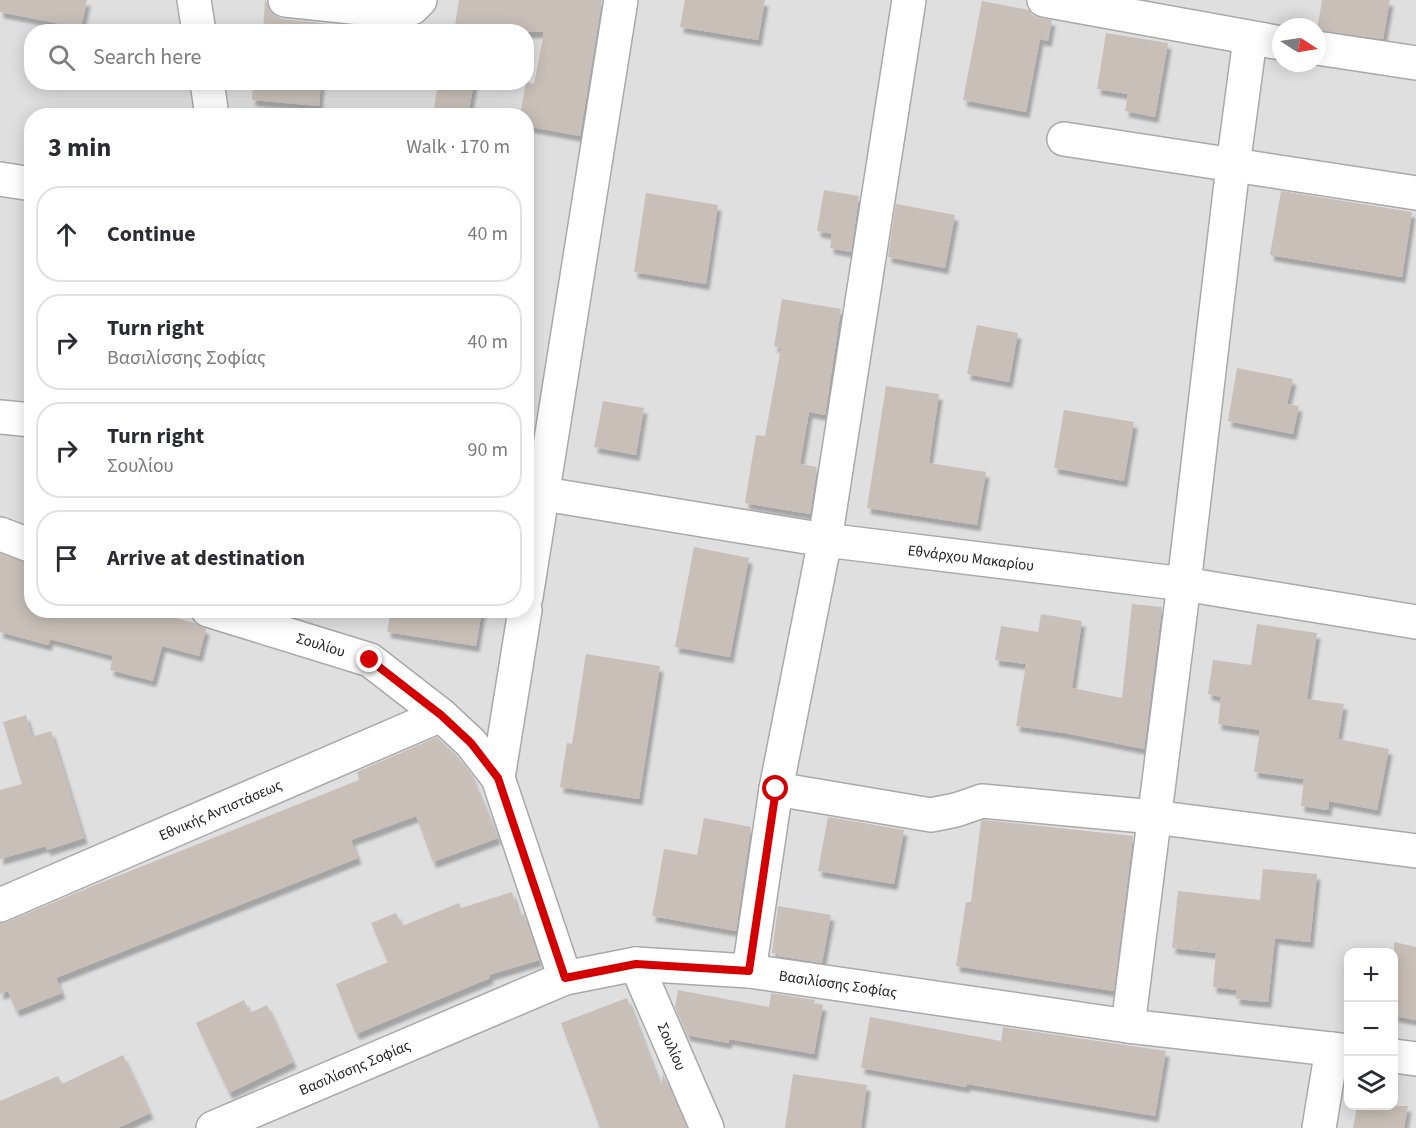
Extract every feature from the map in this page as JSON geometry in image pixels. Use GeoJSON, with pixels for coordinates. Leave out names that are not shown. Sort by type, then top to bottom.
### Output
{"type":"FeatureCollection","features":[{"type":"Feature","properties":{"kind":"street"},"geometry":{"type":"LineString","coordinates":[[194,0],[198,24]]}},
{"type":"Feature","properties":{"kind":"street"},"geometry":{"type":"LineString","coordinates":[[285,0],[399,12],[412,8],[420,0]]}},
{"type":"Feature","properties":{"kind":"street"},"geometry":{"type":"LineString","coordinates":[[534,492],[621,0]]}},
{"type":"Feature","properties":{"kind":"street"},"geometry":{"type":"LineString","coordinates":[[749,971],[776,789],[825,540],[909,0]]}},
{"type":"Feature","properties":{"kind":"street"},"geometry":{"type":"LineString","coordinates":[[1044,0],[1266,41],[1233,166],[1184,584],[1128,1026]]}},
{"type":"Feature","properties":{"kind":"street"},"geometry":{"type":"LineString","coordinates":[[1326,49],[1416,63]]}},
{"type":"Feature","properties":{"kind":"street"},"geometry":{"type":"LineString","coordinates":[[208,90],[211,108]]}},
{"type":"Feature","properties":{"kind":"street"},"geometry":{"type":"LineString","coordinates":[[1064,139],[1416,193]]}},
{"type":"Feature","properties":{"kind":"street"},"geometry":{"type":"LineString","coordinates":[[0,179],[24,183]]}},
{"type":"Feature","properties":{"kind":"street"},"geometry":{"type":"LineString","coordinates":[[0,417],[24,419]]}},
{"type":"Feature","properties":{"kind":"street","name":"Εθνάρχου Μακαρίου"},"geometry":{"type":"LineString","coordinates":[[534,492],[825,540],[1184,584],[1416,622]]}},
{"type":"Feature","properties":{"kind":"street"},"geometry":{"type":"LineString","coordinates":[[0,534],[24,543]]}},
{"type":"Feature","properties":{"kind":"street","name":"Σουλίου"},"geometry":{"type":"LineString","coordinates":[[234,618],[370,660],[441,715],[471,743],[498,778],[565,978]]}},
{"type":"Feature","properties":{"kind":"street","name":"Σουλίου"},"geometry":{"type":"LineString","coordinates":[[498,778],[524,618]]}},
{"type":"Feature","properties":{"kind":"street","name":"Εθνικής Αντιστάσεως"},"geometry":{"type":"LineString","coordinates":[[0,905],[441,715]]}},
{"type":"Feature","properties":{"kind":"street"},"geometry":{"type":"LineString","coordinates":[[776,789],[931,815],[982,801],[1154,817],[1416,851]]}},
{"type":"Feature","properties":{"kind":"street","name":"Σουλίου"},"geometry":{"type":"LineString","coordinates":[[636,964],[707,1128]]}},
{"type":"Feature","properties":{"kind":"street","name":"Βασιλίσσης Σοφίας"},"geometry":{"type":"LineString","coordinates":[[213,1128],[565,978],[636,964],[749,971],[1128,1026],[1340,1050]]}},
{"type":"Feature","properties":{"kind":"street"},"geometry":{"type":"LineString","coordinates":[[1319,1128],[1340,1050]]}},
{"type":"Feature","properties":{"kind":"street"},"geometry":{"type":"LineString","coordinates":[[1398,1057],[1416,1059]]}},
{"type":"Feature","properties":{"kind":"shaded area"},"geometry":{"type":"Polygon","coordinates":[[[0,0],[1416,0],[1416,1128],[0,1128],[0,0]]]}},
{"type":"Feature","properties":{"kind":"building"},"geometry":{"type":"Polygon","coordinates":[[[0,0],[87,0],[82,24],[61,24],[0,12],[0,0]]]}},
{"type":"Feature","properties":{"kind":"building"},"geometry":{"type":"Polygon","coordinates":[[[265,0],[274,15],[282,19],[330,24],[264,24],[265,0]]]}},
{"type":"Feature","properties":{"kind":"building"},"geometry":{"type":"Polygon","coordinates":[[[459,0],[602,0],[580,136],[534,127],[534,108],[521,108],[525,90],[534,90],[544,32],[534,32],[534,24],[455,24],[459,0]]]}},
{"type":"Feature","properties":{"kind":"building"},"geometry":{"type":"Polygon","coordinates":[[[685,0],[765,0],[758,40],[680,27],[685,0]]]}},
{"type":"Feature","properties":{"kind":"building"},"geometry":{"type":"Polygon","coordinates":[[[1322,0],[1390,0],[1383,39],[1326,31],[1326,18],[1319,18],[1322,0]]]}},
{"type":"Feature","properties":{"kind":"building"},"geometry":{"type":"Polygon","coordinates":[[[982,1],[1029,10],[1032,15],[1052,20],[1048,41],[1040,39],[1026,112],[963,100],[982,1]]]}},
{"type":"Feature","properties":{"kind":"building"},"geometry":{"type":"Polygon","coordinates":[[[1106,33],[1168,43],[1155,117],[1125,111],[1128,94],[1097,89],[1106,33]]]}},
{"type":"Feature","properties":{"kind":"building"},"geometry":{"type":"Polygon","coordinates":[[[253,90],[320,90],[319,106],[252,100],[253,90]]]}},
{"type":"Feature","properties":{"kind":"building"},"geometry":{"type":"Polygon","coordinates":[[[437,90],[473,90],[469,108],[434,108],[437,90]]]}},
{"type":"Feature","properties":{"kind":"building"},"geometry":{"type":"Polygon","coordinates":[[[824,190],[859,196],[851,252],[830,248],[832,234],[817,231],[824,190]]]}},
{"type":"Feature","properties":{"kind":"building"},"geometry":{"type":"Polygon","coordinates":[[[1281,191],[1412,212],[1402,277],[1270,255],[1281,191]]]}},
{"type":"Feature","properties":{"kind":"building"},"geometry":{"type":"Polygon","coordinates":[[[646,193],[718,205],[706,284],[634,272],[646,193]]]}},
{"type":"Feature","properties":{"kind":"building"},"geometry":{"type":"Polygon","coordinates":[[[896,204],[955,215],[945,268],[888,257],[896,204]]]}},
{"type":"Feature","properties":{"kind":"building"},"geometry":{"type":"Polygon","coordinates":[[[782,299],[841,309],[825,415],[809,412],[800,464],[817,467],[810,514],[745,503],[756,435],[765,436],[781,348],[774,346],[782,299]]]}},
{"type":"Feature","properties":{"kind":"building"},"geometry":{"type":"Polygon","coordinates":[[[977,325],[1018,333],[1009,382],[967,374],[977,325]]]}},
{"type":"Feature","properties":{"kind":"building"},"geometry":{"type":"Polygon","coordinates":[[[1237,368],[1293,379],[1287,404],[1299,406],[1293,434],[1228,421],[1237,368]]]}},
{"type":"Feature","properties":{"kind":"building"},"geometry":{"type":"Polygon","coordinates":[[[886,386],[939,394],[929,463],[986,472],[977,525],[867,508],[886,386]]]}},
{"type":"Feature","properties":{"kind":"building"},"geometry":{"type":"Polygon","coordinates":[[[603,401],[644,408],[636,455],[594,447],[603,401]]]}},
{"type":"Feature","properties":{"kind":"building"},"geometry":{"type":"Polygon","coordinates":[[[1064,410],[1134,422],[1124,481],[1054,468],[1064,410]]]}},
{"type":"Feature","properties":{"kind":"building"},"geometry":{"type":"Polygon","coordinates":[[[694,547],[749,558],[730,657],[675,647],[694,547]]]}},
{"type":"Feature","properties":{"kind":"building"},"geometry":{"type":"Polygon","coordinates":[[[0,554],[24,562],[24,618],[176,618],[206,629],[199,656],[162,646],[153,681],[110,670],[113,656],[50,639],[48,645],[0,632],[0,554]]]}},
{"type":"Feature","properties":{"kind":"building"},"geometry":{"type":"Polygon","coordinates":[[[1132,604],[1162,607],[1144,749],[1016,726],[1026,664],[995,660],[1001,626],[1038,632],[1041,614],[1082,621],[1072,688],[1122,698],[1132,604]]]}},
{"type":"Feature","properties":{"kind":"building"},"geometry":{"type":"Polygon","coordinates":[[[390,618],[481,618],[476,646],[387,632],[390,618]]]}},
{"type":"Feature","properties":{"kind":"building"},"geometry":{"type":"Polygon","coordinates":[[[1257,624],[1317,633],[1307,699],[1344,704],[1338,739],[1389,749],[1377,810],[1329,801],[1328,810],[1301,806],[1304,779],[1254,772],[1260,730],[1218,724],[1221,697],[1208,694],[1213,660],[1251,665],[1257,624]]]}},
{"type":"Feature","properties":{"kind":"building"},"geometry":{"type":"Polygon","coordinates":[[[586,654],[660,666],[639,799],[560,787],[567,743],[572,744],[586,654]]]}},
{"type":"Feature","properties":{"kind":"building"},"geometry":{"type":"Polygon","coordinates":[[[26,715],[32,737],[51,731],[84,838],[47,850],[46,846],[0,859],[0,790],[22,784],[3,722],[26,715]]]}},
{"type":"Feature","properties":{"kind":"building"},"geometry":{"type":"Polygon","coordinates":[[[437,737],[469,771],[498,838],[433,862],[416,816],[351,840],[358,858],[56,978],[62,993],[16,1011],[8,991],[0,994],[0,923],[359,780],[357,772],[437,737]]]}},
{"type":"Feature","properties":{"kind":"building"},"geometry":{"type":"Polygon","coordinates":[[[828,817],[904,830],[894,884],[818,871],[828,817]]]}},
{"type":"Feature","properties":{"kind":"building"},"geometry":{"type":"Polygon","coordinates":[[[704,818],[751,827],[736,931],[652,916],[664,849],[697,855],[704,818]]]}},
{"type":"Feature","properties":{"kind":"building"},"geometry":{"type":"Polygon","coordinates":[[[981,821],[1133,836],[1114,991],[956,966],[966,902],[971,902],[981,821]]]}},
{"type":"Feature","properties":{"kind":"building"},"geometry":{"type":"Polygon","coordinates":[[[1263,869],[1317,874],[1310,942],[1275,938],[1268,1002],[1236,999],[1237,990],[1213,987],[1216,953],[1172,948],[1178,891],[1260,900],[1263,869]]]}},
{"type":"Feature","properties":{"kind":"building"},"geometry":{"type":"Polygon","coordinates":[[[512,892],[519,916],[524,914],[539,960],[489,975],[490,978],[356,1034],[336,984],[388,962],[371,923],[396,913],[402,926],[459,903],[461,908],[512,892]]]}},
{"type":"Feature","properties":{"kind":"building"},"geometry":{"type":"Polygon","coordinates":[[[778,906],[831,915],[822,963],[772,953],[778,906]]]}},
{"type":"Feature","properties":{"kind":"building"},"geometry":{"type":"Polygon","coordinates":[[[1394,942],[1416,947],[1416,1020],[1398,1017],[1398,948],[1394,948],[1394,942]]]}},
{"type":"Feature","properties":{"kind":"building"},"geometry":{"type":"Polygon","coordinates":[[[678,990],[769,1007],[771,993],[815,1000],[814,1003],[823,1005],[814,1054],[729,1039],[728,1043],[687,1035],[675,1007],[678,990]]]}},
{"type":"Feature","properties":{"kind":"building"},"geometry":{"type":"Polygon","coordinates":[[[627,998],[661,1088],[663,1074],[687,1128],[600,1128],[561,1023],[627,998]]]}},
{"type":"Feature","properties":{"kind":"building"},"geometry":{"type":"Polygon","coordinates":[[[244,1000],[250,1013],[267,1005],[293,1062],[229,1093],[196,1023],[244,1000]]]}},
{"type":"Feature","properties":{"kind":"building"},"geometry":{"type":"Polygon","coordinates":[[[870,1017],[1001,1041],[1003,1027],[1166,1051],[1155,1116],[967,1084],[966,1087],[861,1068],[870,1017]]]}},
{"type":"Feature","properties":{"kind":"building"},"geometry":{"type":"Polygon","coordinates":[[[123,1055],[150,1113],[118,1128],[0,1128],[0,1101],[58,1076],[62,1084],[123,1055]]]}},
{"type":"Feature","properties":{"kind":"building"},"geometry":{"type":"Polygon","coordinates":[[[793,1074],[867,1085],[861,1128],[785,1128],[793,1074]]]}},
{"type":"Feature","properties":{"kind":"building"},"geometry":{"type":"Polygon","coordinates":[[[1398,1106],[1408,1106],[1404,1128],[1353,1128],[1356,1110],[1398,1110],[1398,1106]]]}},
{"type":"Feature","properties":{"kind":"route"},"geometry":{"type":"LineString","coordinates":[[370,660],[441,715],[471,743],[498,778],[565,978],[636,964],[749,971],[776,789]]}}]}
